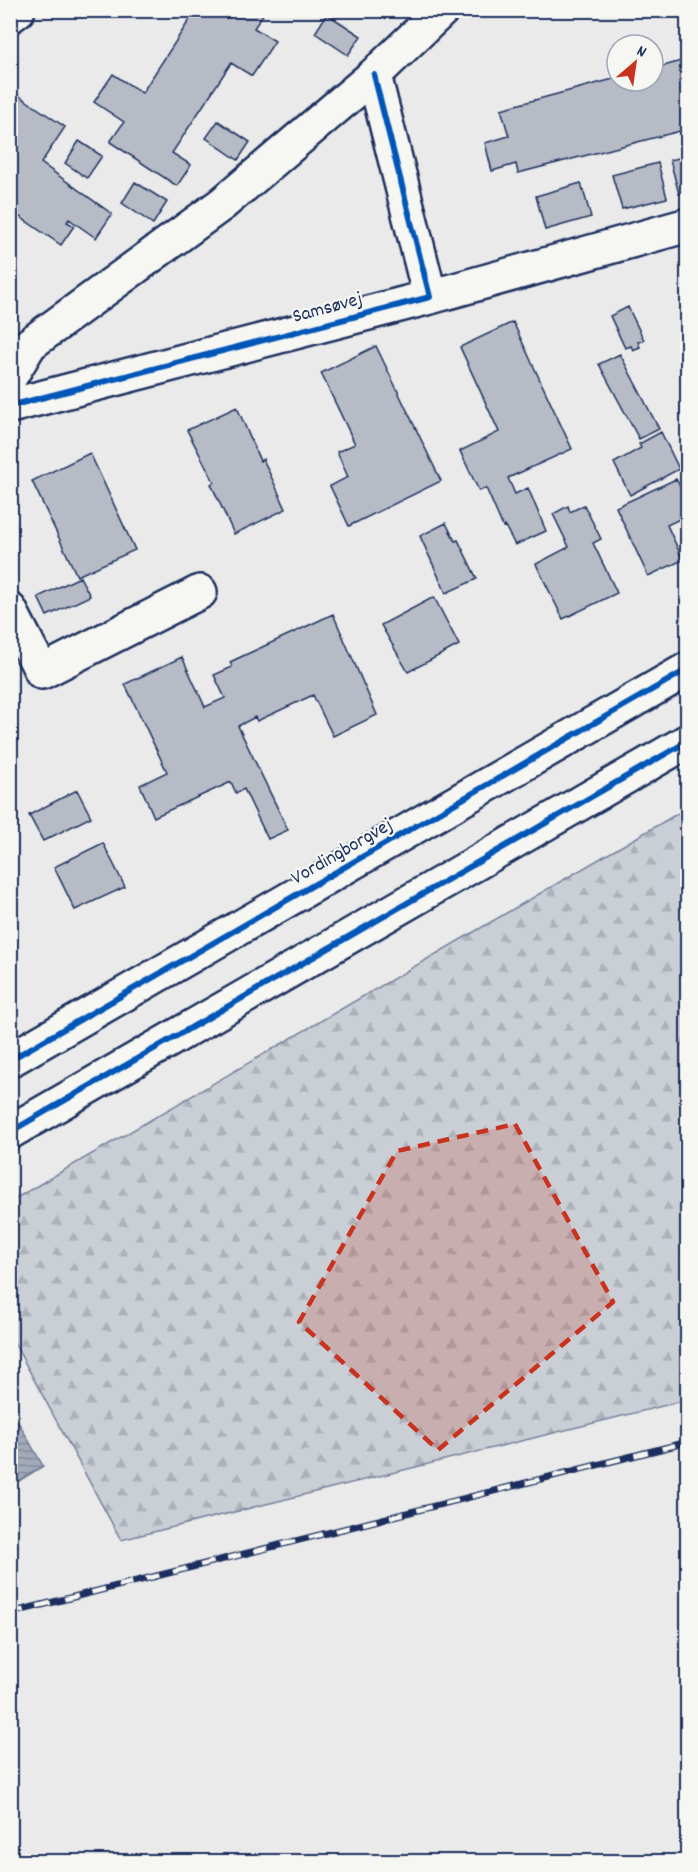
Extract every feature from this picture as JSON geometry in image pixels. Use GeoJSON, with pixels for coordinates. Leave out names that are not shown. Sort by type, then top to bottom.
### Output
{"type":"FeatureCollection","features":[{"type":"Feature","properties":{"kind":"street"},"geometry":{"type":"LineString","coordinates":[[10,16],[18,10]]}},
{"type":"Feature","properties":{"kind":"street"},"geometry":{"type":"LineString","coordinates":[[10,376],[30,344],[222,204],[374,75],[442,10]]}},
{"type":"Feature","properties":{"kind":"street"},"geometry":{"type":"LineString","coordinates":[[374,75],[430,297]]}},
{"type":"Feature","properties":{"kind":"street","name":"Samsøvej"},"geometry":{"type":"LineString","coordinates":[[10,406],[430,297],[687,225]]}},
{"type":"Feature","properties":{"kind":"street"},"geometry":{"type":"LineString","coordinates":[[10,610],[42,672],[200,592]]}},
{"type":"Feature","properties":{"kind":"street","name":"Vordingborgvej"},"geometry":{"type":"LineString","coordinates":[[10,1060],[687,669]]}},
{"type":"Feature","properties":{"kind":"street"},"geometry":{"type":"LineString","coordinates":[[10,1132],[687,741]]}},
{"type":"Feature","properties":{"kind":"highlighted area"},"geometry":{"type":"Polygon","coordinates":[[[515,1124],[613,1302],[438,1450],[299,1322],[397,1151],[515,1124]]]}},
{"type":"Feature","properties":{"kind":"green space"},"geometry":{"type":"Polygon","coordinates":[[[687,808],[687,1400],[121,1540],[11,1337],[11,1201],[687,808]]]}},
{"type":"Feature","properties":{"kind":"water"},"geometry":{"type":"Polygon","coordinates":[[[10,1407],[43,1466],[11,1486],[10,1486],[10,1407]]]}},
{"type":"Feature","properties":{"kind":"building"},"geometry":{"type":"Polygon","coordinates":[[[196,10],[266,10],[254,28],[275,41],[252,76],[231,63],[172,153],[191,165],[177,186],[110,142],[124,122],[94,102],[113,74],[142,93],[196,10]]]}},
{"type":"Feature","properties":{"kind":"building"},"geometry":{"type":"Polygon","coordinates":[[[327,14],[361,36],[348,55],[315,33],[327,14]]]}},
{"type":"Feature","properties":{"kind":"building"},"geometry":{"type":"Polygon","coordinates":[[[688,59],[688,129],[518,173],[516,164],[492,171],[485,143],[509,136],[501,109],[605,81],[605,93],[665,93],[665,66],[688,59]]]}},
{"type":"Feature","properties":{"kind":"building"},"geometry":{"type":"Polygon","coordinates":[[[18,95],[65,127],[41,163],[112,214],[96,238],[69,219],[67,222],[74,226],[61,245],[10,210],[10,106],[18,95]]]}},
{"type":"Feature","properties":{"kind":"building"},"geometry":{"type":"Polygon","coordinates":[[[218,121],[250,142],[238,160],[206,138],[218,121]]]}},
{"type":"Feature","properties":{"kind":"building"},"geometry":{"type":"Polygon","coordinates":[[[79,141],[102,156],[87,178],[65,163],[79,141]]]}},
{"type":"Feature","properties":{"kind":"building"},"geometry":{"type":"Polygon","coordinates":[[[688,156],[688,192],[679,194],[670,160],[688,156]]]}},
{"type":"Feature","properties":{"kind":"building"},"geometry":{"type":"Polygon","coordinates":[[[658,163],[667,198],[622,209],[612,175],[658,163]]]}},
{"type":"Feature","properties":{"kind":"building"},"geometry":{"type":"Polygon","coordinates":[[[135,182],[167,202],[153,224],[122,203],[135,182]]]}},
{"type":"Feature","properties":{"kind":"building"},"geometry":{"type":"Polygon","coordinates":[[[581,183],[591,217],[545,230],[536,196],[581,183]]]}},
{"type":"Feature","properties":{"kind":"building"},"geometry":{"type":"Polygon","coordinates":[[[628,307],[644,340],[638,342],[640,347],[633,350],[631,346],[625,348],[610,316],[628,307]]]}},
{"type":"Feature","properties":{"kind":"building"},"geometry":{"type":"Polygon","coordinates":[[[513,322],[572,449],[508,478],[515,494],[528,488],[546,531],[515,545],[505,526],[503,527],[486,488],[479,491],[460,451],[499,432],[460,347],[513,322]]]}},
{"type":"Feature","properties":{"kind":"building"},"geometry":{"type":"Polygon","coordinates":[[[376,346],[441,481],[349,526],[330,486],[348,477],[337,452],[355,444],[321,373],[376,346]]]}},
{"type":"Feature","properties":{"kind":"building"},"geometry":{"type":"Polygon","coordinates":[[[620,354],[659,429],[639,439],[599,364],[620,354]]]}},
{"type":"Feature","properties":{"kind":"building"},"geometry":{"type":"Polygon","coordinates":[[[237,407],[260,461],[263,459],[286,509],[234,534],[211,484],[214,482],[187,430],[237,407]]]}},
{"type":"Feature","properties":{"kind":"building"},"geometry":{"type":"Polygon","coordinates":[[[661,432],[679,469],[630,495],[614,463],[641,448],[639,444],[661,432]]]}},
{"type":"Feature","properties":{"kind":"building"},"geometry":{"type":"Polygon","coordinates":[[[90,453],[135,550],[77,576],[32,481],[90,453]]]}},
{"type":"Feature","properties":{"kind":"building"},"geometry":{"type":"Polygon","coordinates":[[[676,479],[688,501],[688,515],[667,525],[683,560],[648,576],[616,507],[676,479]]]}},
{"type":"Feature","properties":{"kind":"building"},"geometry":{"type":"Polygon","coordinates":[[[584,505],[601,539],[593,543],[617,593],[563,619],[536,564],[569,547],[553,514],[568,506],[570,512],[584,505]]]}},
{"type":"Feature","properties":{"kind":"building"},"geometry":{"type":"Polygon","coordinates":[[[446,523],[455,541],[458,540],[477,579],[446,593],[420,536],[446,523]]]}},
{"type":"Feature","properties":{"kind":"building"},"geometry":{"type":"Polygon","coordinates":[[[80,577],[90,596],[47,616],[38,597],[80,577]]]}},
{"type":"Feature","properties":{"kind":"building"},"geometry":{"type":"Polygon","coordinates":[[[434,597],[459,645],[408,672],[381,625],[434,597]]]}},
{"type":"Feature","properties":{"kind":"building"},"geometry":{"type":"Polygon","coordinates":[[[333,614],[377,715],[333,736],[313,695],[257,721],[255,717],[238,726],[288,830],[268,839],[244,789],[236,793],[231,782],[154,817],[140,785],[167,772],[125,684],[182,657],[205,707],[225,698],[214,675],[232,667],[230,662],[333,614]]]}},
{"type":"Feature","properties":{"kind":"building"},"geometry":{"type":"Polygon","coordinates":[[[77,790],[91,817],[43,841],[29,815],[77,790]]]}},
{"type":"Feature","properties":{"kind":"building"},"geometry":{"type":"Polygon","coordinates":[[[103,843],[125,887],[75,910],[54,867],[103,843]]]}},
{"type":"Feature","properties":{"kind":"railway"},"geometry":{"type":"LineString","coordinates":[[10,1613],[688,1442]]}},
{"type":"Feature","properties":{"kind":"cycle path"},"geometry":{"type":"LineString","coordinates":[[10,406],[430,297],[374,75]]}},
{"type":"Feature","properties":{"kind":"cycle path"},"geometry":{"type":"LineString","coordinates":[[10,1060],[688,669]]}},
{"type":"Feature","properties":{"kind":"cycle path"},"geometry":{"type":"LineString","coordinates":[[10,1132],[688,741]]}}]}
